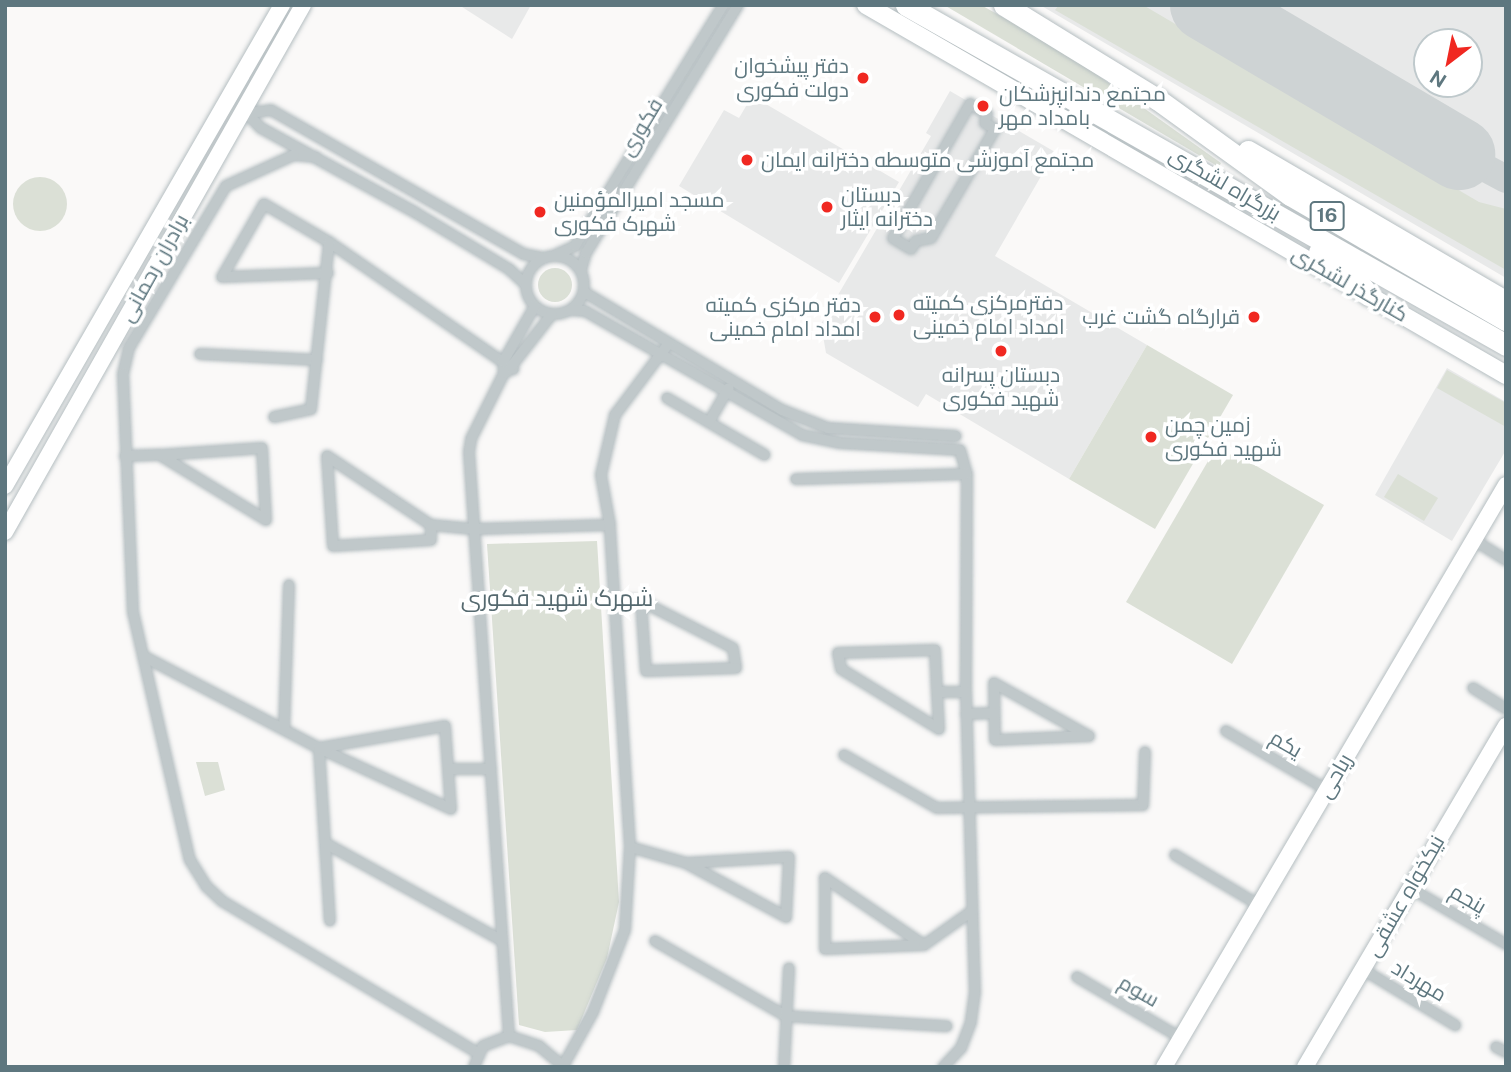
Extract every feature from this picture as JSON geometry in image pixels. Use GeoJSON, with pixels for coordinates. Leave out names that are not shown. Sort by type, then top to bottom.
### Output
{"type":"FeatureCollection","features":[{"type":"Feature","properties":{"kind":"highway","name":"بزرگراه لشگری"},"geometry":{"type":"LineString","coordinates":[[906,5],[1026,70],[1506,345]]}},
{"type":"Feature","properties":{"kind":"highway"},"geometry":{"type":"LineString","coordinates":[[937,5],[1026,70]]}},
{"type":"Feature","properties":{"kind":"highway"},"geometry":{"type":"LineString","coordinates":[[993,5],[1040,27]]}},
{"type":"Feature","properties":{"kind":"highway","name":"بزرگراه لشگری"},"geometry":{"type":"LineString","coordinates":[[1004,5],[1157,99],[1290,195],[1506,320]]}},
{"type":"Feature","properties":{"kind":"highway","name":"16"},"geometry":{"type":"LineString","coordinates":[[1157,99],[1506,302]]}},
{"type":"Feature","properties":{"kind":"highway"},"geometry":{"type":"LineString","coordinates":[[1242,194],[1353,276],[1369,295]]}},
{"type":"Feature","properties":{"kind":"main road","name":"برادران رحمانی"},"geometry":{"type":"LineString","coordinates":[[5,486],[282,5]]}},
{"type":"Feature","properties":{"kind":"main road","name":"برادران رحمانی"},"geometry":{"type":"LineString","coordinates":[[5,532],[247,111],[303,5]]}},
{"type":"Feature","properties":{"kind":"main road","name":"کنارگذر لشکری"},"geometry":{"type":"LineString","coordinates":[[866,5],[1506,375]]}},
{"type":"Feature","properties":{"kind":"main road"},"geometry":{"type":"LineString","coordinates":[[1422,251],[1506,292]]}},
{"type":"Feature","properties":{"kind":"main road","name":"ریاحی"},"geometry":{"type":"LineString","coordinates":[[1164,1067],[1506,485]]}},
{"type":"Feature","properties":{"kind":"main road","name":"نیکخواه عشقی"},"geometry":{"type":"LineString","coordinates":[[1305,1067],[1506,726]]}},
{"type":"Feature","properties":{"kind":"street","name":"فکوری"},"geometry":{"type":"LineString","coordinates":[[549,257],[575,246],[723,5]]}},
{"type":"Feature","properties":{"kind":"street","name":"فکوری"},"geometry":{"type":"LineString","coordinates":[[581,270],[586,253],[738,5]]}},
{"type":"Feature","properties":{"kind":"street"},"geometry":{"type":"LineString","coordinates":[[970,104],[987,114],[985,123],[995,129],[931,239],[916,242],[911,249],[893,238],[970,104]]}},
{"type":"Feature","properties":{"kind":"street"},"geometry":{"type":"LineString","coordinates":[[247,111],[271,110],[523,254],[570,259],[581,270],[584,292],[571,310]]}},
{"type":"Feature","properties":{"kind":"street"},"geometry":{"type":"LineString","coordinates":[[247,111],[261,128],[416,213],[509,269],[526,285],[535,306],[552,314],[571,310],[585,311],[725,394],[820,440],[960,450],[967,474],[966,714],[972,911],[971,1022],[961,1048],[943,1067]]}},
{"type":"Feature","properties":{"kind":"street"},"geometry":{"type":"LineString","coordinates":[[284,141],[295,124]]}},
{"type":"Feature","properties":{"kind":"street"},"geometry":{"type":"LineString","coordinates":[[316,157],[294,155],[226,186],[129,348],[123,374],[133,612],[190,860],[206,886],[222,901],[478,1053]]}},
{"type":"Feature","properties":{"kind":"street"},"geometry":{"type":"LineString","coordinates":[[416,213],[425,196]]}},
{"type":"Feature","properties":{"kind":"street"},"geometry":{"type":"LineString","coordinates":[[328,273],[222,277],[264,204],[329,242],[507,368]]}},
{"type":"Feature","properties":{"kind":"street"},"geometry":{"type":"LineString","coordinates":[[274,417],[311,409],[328,273],[329,242]]}},
{"type":"Feature","properties":{"kind":"street"},"geometry":{"type":"LineString","coordinates":[[526,285],[530,270],[549,257]]}},
{"type":"Feature","properties":{"kind":"street"},"geometry":{"type":"LineString","coordinates":[[584,292],[782,410],[828,428],[956,436]]}},
{"type":"Feature","properties":{"kind":"street"},"geometry":{"type":"LineString","coordinates":[[509,1036],[474,529],[471,439],[535,306]]}},
{"type":"Feature","properties":{"kind":"street"},"geometry":{"type":"LineString","coordinates":[[507,368],[552,314]]}},
{"type":"Feature","properties":{"kind":"street"},"geometry":{"type":"LineString","coordinates":[[474,1067],[478,1053],[491,1040],[509,1036],[539,1046],[563,1067],[593,1012],[625,930],[630,847],[610,525],[601,475],[615,415],[669,343]]}},
{"type":"Feature","properties":{"kind":"street"},"geometry":{"type":"LineString","coordinates":[[200,354],[317,360]]}},
{"type":"Feature","properties":{"kind":"street"},"geometry":{"type":"LineString","coordinates":[[709,422],[734,380]]}},
{"type":"Feature","properties":{"kind":"street"},"geometry":{"type":"LineString","coordinates":[[667,398],[765,455]]}},
{"type":"Feature","properties":{"kind":"street"},"geometry":{"type":"LineString","coordinates":[[125,456],[262,448],[266,520],[160,455]]}},
{"type":"Feature","properties":{"kind":"street"},"geometry":{"type":"LineString","coordinates":[[431,525],[431,540],[333,546],[327,456],[431,525],[474,529],[610,525]]}},
{"type":"Feature","properties":{"kind":"street"},"geometry":{"type":"LineString","coordinates":[[796,479],[967,474]]}},
{"type":"Feature","properties":{"kind":"street"},"geometry":{"type":"LineString","coordinates":[[1474,540],[1506,560]]}},
{"type":"Feature","properties":{"kind":"street"},"geometry":{"type":"LineString","coordinates":[[284,729],[289,585]]}},
{"type":"Feature","properties":{"kind":"street"},"geometry":{"type":"LineString","coordinates":[[614,600],[641,601],[733,648],[736,668],[646,671],[641,601]]}},
{"type":"Feature","properties":{"kind":"street"},"geometry":{"type":"LineString","coordinates":[[935,650],[937,692],[939,729],[841,669],[838,653],[935,650]]}},
{"type":"Feature","properties":{"kind":"street"},"geometry":{"type":"LineString","coordinates":[[143,656],[319,748],[451,809],[445,726],[319,748]]}},
{"type":"Feature","properties":{"kind":"street"},"geometry":{"type":"LineString","coordinates":[[994,683],[1089,736],[995,740],[994,713],[994,683]]}},
{"type":"Feature","properties":{"kind":"street"},"geometry":{"type":"LineString","coordinates":[[1473,688],[1506,709]]}},
{"type":"Feature","properties":{"kind":"street"},"geometry":{"type":"LineString","coordinates":[[937,692],[966,692]]}},
{"type":"Feature","properties":{"kind":"street"},"geometry":{"type":"LineString","coordinates":[[966,714],[994,713]]}},
{"type":"Feature","properties":{"kind":"street","name":"یکم"},"geometry":{"type":"LineString","coordinates":[[1226,731],[1327,790]]}},
{"type":"Feature","properties":{"kind":"street"},"geometry":{"type":"LineString","coordinates":[[319,748],[330,921]]}},
{"type":"Feature","properties":{"kind":"street"},"geometry":{"type":"LineString","coordinates":[[844,755],[937,808],[1143,805],[1145,752]]}},
{"type":"Feature","properties":{"kind":"street"},"geometry":{"type":"LineString","coordinates":[[450,769],[491,769]]}},
{"type":"Feature","properties":{"kind":"street"},"geometry":{"type":"LineString","coordinates":[[325,843],[501,940]]}},
{"type":"Feature","properties":{"kind":"street"},"geometry":{"type":"LineString","coordinates":[[630,847],[686,863],[786,917],[789,857],[686,863]]}},
{"type":"Feature","properties":{"kind":"street"},"geometry":{"type":"LineString","coordinates":[[1175,855],[1259,905]]}},
{"type":"Feature","properties":{"kind":"street"},"geometry":{"type":"LineString","coordinates":[[924,945],[825,878],[825,949],[924,945],[972,911]]}},
{"type":"Feature","properties":{"kind":"street","name":"پنجم"},"geometry":{"type":"LineString","coordinates":[[1410,888],[1506,944]]}},
{"type":"Feature","properties":{"kind":"street"},"geometry":{"type":"LineString","coordinates":[[655,941],[786,1016],[947,1026]]}},
{"type":"Feature","properties":{"kind":"street"},"geometry":{"type":"LineString","coordinates":[[784,1067],[789,968]]}},
{"type":"Feature","properties":{"kind":"street","name":"مهرداد"},"geometry":{"type":"LineString","coordinates":[[1362,969],[1455,1025]]}},
{"type":"Feature","properties":{"kind":"street","name":"سوم"},"geometry":{"type":"LineString","coordinates":[[1077,977],[1181,1038]]}},
{"type":"Feature","properties":{"kind":"shaded area"},"geometry":{"type":"Polygon","coordinates":[[[459,5],[531,5],[512,39],[459,5]]]}},
{"type":"Feature","properties":{"kind":"shaded area"},"geometry":{"type":"Polygon","coordinates":[[[944,5],[981,5],[1068,54],[1221,163],[1219,167],[944,5]]]}},
{"type":"Feature","properties":{"kind":"shaded area"},"geometry":{"type":"Polygon","coordinates":[[[1040,5],[1506,5],[1506,278],[1040,5]]]}},
{"type":"Feature","properties":{"kind":"shaded area"},"geometry":{"type":"Polygon","coordinates":[[[1059,5],[1143,5],[1479,202],[1506,209],[1506,270],[1055,10],[1059,5]]]}},
{"type":"Feature","properties":{"kind":"shaded area"},"geometry":{"type":"Polygon","coordinates":[[[950,91],[1055,152],[995,256],[1147,345],[1069,479],[926,394],[918,407],[826,353],[821,324],[931,136],[926,133],[950,91]]]}},
{"type":"Feature","properties":{"kind":"shaded area"},"geometry":{"type":"Polygon","coordinates":[[[752,96],[899,182],[839,283],[679,186],[724,110],[739,118],[752,96]]]}},
{"type":"Feature","properties":{"kind":"shaded area"},"geometry":{"type":"Polygon","coordinates":[[[40,177],[59,185],[67,204],[59,223],[40,231],[21,223],[13,204],[21,185],[40,177]]]}},
{"type":"Feature","properties":{"kind":"shaded area"},"geometry":{"type":"Polygon","coordinates":[[[555,268],[567,273],[572,285],[567,297],[555,302],[543,297],[538,285],[543,273],[555,268]]]}},
{"type":"Feature","properties":{"kind":"shaded area","name":"زمین چمن شهید فکوری"},"geometry":{"type":"Polygon","coordinates":[[[1147,345],[1233,395],[1155,529],[1069,479],[1147,345]]]}},
{"type":"Feature","properties":{"kind":"shaded area"},"geometry":{"type":"Polygon","coordinates":[[[1447,368],[1506,402],[1506,450],[1452,541],[1375,495],[1447,368]]]}},
{"type":"Feature","properties":{"kind":"shaded area"},"geometry":{"type":"Polygon","coordinates":[[[1447,370],[1506,403],[1506,427],[1437,388],[1447,370]]]}},
{"type":"Feature","properties":{"kind":"shaded area"},"geometry":{"type":"Polygon","coordinates":[[[1218,444],[1324,505],[1232,664],[1126,602],[1218,444]]]}},
{"type":"Feature","properties":{"kind":"shaded area"},"geometry":{"type":"Polygon","coordinates":[[[1398,474],[1438,498],[1424,521],[1384,497],[1398,474]]]}},
{"type":"Feature","properties":{"kind":"shaded area"},"geometry":{"type":"Polygon","coordinates":[[[597,541],[619,902],[607,958],[577,1030],[545,1032],[519,1025],[487,544],[597,541]]]}},
{"type":"Feature","properties":{"kind":"shaded area"},"geometry":{"type":"Polygon","coordinates":[[[196,762],[218,762],[225,790],[205,796],[196,762]]]}},
{"type":"Feature","properties":{"kind":"taxiway"},"geometry":{"type":"LineString","coordinates":[[1459,154],[1506,179]]}},
{"type":"Feature","properties":{"kind":"runway"},"geometry":{"type":"LineString","coordinates":[[1206,5],[1459,154]]}},
{"type":"Feature","properties":{"kind":"place","name":"دفتر پیشخوان دولت فکوری"},"geometry":{"type":"Point","coordinates":[863,78]}},
{"type":"Feature","properties":{"kind":"place","name":"مجتمع دندانپزشکان بامداد مهر"},"geometry":{"type":"Point","coordinates":[983,106]}},
{"type":"Feature","properties":{"kind":"place","name":"مجتمع آموزشی متوسطه دخترانه ایمان"},"geometry":{"type":"Point","coordinates":[747,160]}},
{"type":"Feature","properties":{"kind":"place","name":"دبستان دخترانه ایثار"},"geometry":{"type":"Point","coordinates":[827,207]}},
{"type":"Feature","properties":{"kind":"place","name":"مسجد امیرالمؤمنین شهرک فکوری"},"geometry":{"type":"Point","coordinates":[540,212]}},
{"type":"Feature","properties":{"kind":"place","name":"دفترمرکزی کمیته امداد امام خمینی"},"geometry":{"type":"Point","coordinates":[899,315]}},
{"type":"Feature","properties":{"kind":"place","name":"دفتر مرکزی کمیته امداد امام خمینی"},"geometry":{"type":"Point","coordinates":[875,317]}},
{"type":"Feature","properties":{"kind":"place","name":"قرارگاه گشت غرب"},"geometry":{"type":"Point","coordinates":[1254,317]}},
{"type":"Feature","properties":{"kind":"place","name":"دبستان پسرانه شهید فکوری"},"geometry":{"type":"Point","coordinates":[1001,351]}},
{"type":"Feature","properties":{"kind":"place","name":"زمین چمن شهید فکوری"},"geometry":{"type":"Point","coordinates":[1151,437]}},
{"type":"Feature","properties":{"kind":"district","name":"شهرک شهید فکوری"},"geometry":{"type":"Point","coordinates":[557,598]}}]}
